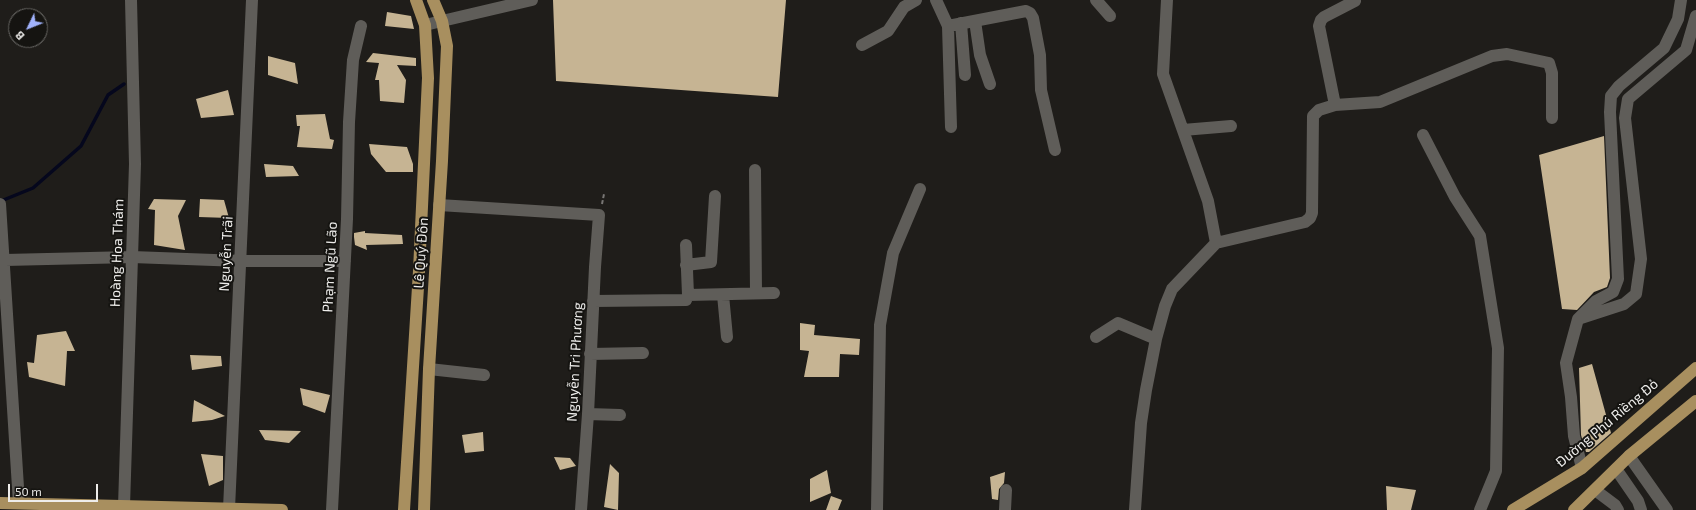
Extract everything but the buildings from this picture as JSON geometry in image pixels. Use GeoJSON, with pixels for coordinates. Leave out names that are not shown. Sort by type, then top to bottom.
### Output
{"type":"FeatureCollection","features":[{"type":"Feature","properties":{"kind":"main road","name":"Lê Quý Đôn"},"geometry":{"type":"LineString","coordinates":[[404,510],[428,78],[425,26],[416,0]]}},
{"type":"Feature","properties":{"kind":"main road","name":"Lê Quý Đôn"},"geometry":{"type":"LineString","coordinates":[[424,510],[429,369],[447,46],[442,21],[433,0]]}},
{"type":"Feature","properties":{"kind":"main road","name":"Đường Phú Riềng Đỏ"},"geometry":{"type":"LineString","coordinates":[[1513,510],[1582,468],[1696,368]]}},
{"type":"Feature","properties":{"kind":"main road"},"geometry":{"type":"LineString","coordinates":[[1574,510],[1630,456],[1696,401]]}},
{"type":"Feature","properties":{"kind":"main road"},"geometry":{"type":"LineString","coordinates":[[0,503],[14,505],[104,508],[124,506],[282,510]]}},
{"type":"Feature","properties":{"kind":"street","name":"Hoàng Hoa Thám"},"geometry":{"type":"LineString","coordinates":[[124,506],[135,164],[131,0]]}},
{"type":"Feature","properties":{"kind":"street","name":"Nguyễn Trãi"},"geometry":{"type":"LineString","coordinates":[[229,509],[252,0]]}},
{"type":"Feature","properties":{"kind":"street"},"geometry":{"type":"LineString","coordinates":[[425,26],[532,0]]}},
{"type":"Feature","properties":{"kind":"street"},"geometry":{"type":"LineString","coordinates":[[862,45],[888,31],[904,7],[916,0]]}},
{"type":"Feature","properties":{"kind":"street"},"geometry":{"type":"LineString","coordinates":[[936,0],[948,26],[951,127]]}},
{"type":"Feature","properties":{"kind":"street"},"geometry":{"type":"LineString","coordinates":[[1096,0],[1110,16]]}},
{"type":"Feature","properties":{"kind":"street"},"geometry":{"type":"LineString","coordinates":[[1167,0],[1163,74],[1208,201],[1216,243]]}},
{"type":"Feature","properties":{"kind":"street"},"geometry":{"type":"LineString","coordinates":[[1582,468],[1574,436],[1566,363],[1578,319],[1596,301],[1613,292],[1618,279],[1610,112],[1611,96],[1619,86],[1664,48],[1678,19],[1681,0]]}},
{"type":"Feature","properties":{"kind":"street"},"geometry":{"type":"LineString","coordinates":[[1335,105],[1320,20],[1355,1]]}},
{"type":"Feature","properties":{"kind":"street"},"geometry":{"type":"LineString","coordinates":[[948,26],[1026,11],[1033,18],[1040,55],[1041,90],[1055,150]]}},
{"type":"Feature","properties":{"kind":"street"},"geometry":{"type":"LineString","coordinates":[[1578,319],[1624,304],[1636,294],[1641,259],[1625,118],[1628,99],[1686,50],[1696,16]]}},
{"type":"Feature","properties":{"kind":"street"},"geometry":{"type":"LineString","coordinates":[[975,21],[980,55],[990,84]]}},
{"type":"Feature","properties":{"kind":"street"},"geometry":{"type":"LineString","coordinates":[[961,23],[966,75]]}},
{"type":"Feature","properties":{"kind":"street","name":"Phạm Ngũ Lão"},"geometry":{"type":"LineString","coordinates":[[332,510],[348,219],[349,122],[353,60],[362,26]]}},
{"type":"Feature","properties":{"kind":"street"},"geometry":{"type":"LineString","coordinates":[[1135,510],[1141,422],[1156,339],[1165,306],[1172,289],[1216,243],[1305,222],[1310,218],[1312,213],[1313,116],[1319,110],[1335,105],[1380,102],[1492,56],[1507,54],[1550,62],[1552,73],[1552,118]]}},
{"type":"Feature","properties":{"kind":"street"},"geometry":{"type":"LineString","coordinates":[[1650,59],[1663,70]]}},
{"type":"Feature","properties":{"kind":"street"},"geometry":{"type":"LineString","coordinates":[[1183,130],[1231,126]]}},
{"type":"Feature","properties":{"kind":"street"},"geometry":{"type":"LineString","coordinates":[[1423,135],[1455,197],[1480,236],[1498,348],[1496,471],[1480,510]]}},
{"type":"Feature","properties":{"kind":"street"},"geometry":{"type":"LineString","coordinates":[[755,170],[756,293]]}},
{"type":"Feature","properties":{"kind":"street"},"geometry":{"type":"LineString","coordinates":[[877,510],[880,325],[893,253],[920,189]]}},
{"type":"Feature","properties":{"kind":"street"},"geometry":{"type":"LineString","coordinates":[[686,265],[711,262],[715,196]]}},
{"type":"Feature","properties":{"kind":"street"},"geometry":{"type":"LineString","coordinates":[[0,204],[5,260],[14,505]]}},
{"type":"Feature","properties":{"kind":"street","name":"Nguyễn Tri Phương"},"geometry":{"type":"LineString","coordinates":[[439,206],[599,215],[581,510]]}},
{"type":"Feature","properties":{"kind":"street"},"geometry":{"type":"LineString","coordinates":[[593,301],[684,301],[688,295],[686,246]]}},
{"type":"Feature","properties":{"kind":"street"},"geometry":{"type":"LineString","coordinates":[[5,260],[132,257],[241,261],[345,261]]}},
{"type":"Feature","properties":{"kind":"street"},"geometry":{"type":"LineString","coordinates":[[688,295],[774,293]]}},
{"type":"Feature","properties":{"kind":"street"},"geometry":{"type":"LineString","coordinates":[[723,295],[727,337]]}},
{"type":"Feature","properties":{"kind":"street"},"geometry":{"type":"LineString","coordinates":[[1096,337],[1118,323],[1156,339]]}},
{"type":"Feature","properties":{"kind":"street"},"geometry":{"type":"LineString","coordinates":[[590,354],[643,353]]}},
{"type":"Feature","properties":{"kind":"street"},"geometry":{"type":"LineString","coordinates":[[429,369],[484,375]]}},
{"type":"Feature","properties":{"kind":"street"},"geometry":{"type":"LineString","coordinates":[[588,414],[620,415]]}},
{"type":"Feature","properties":{"kind":"street"},"geometry":{"type":"LineString","coordinates":[[1630,456],[1667,510]]}},
{"type":"Feature","properties":{"kind":"street"},"geometry":{"type":"LineString","coordinates":[[1616,470],[1638,501],[1641,510]]}},
{"type":"Feature","properties":{"kind":"street"},"geometry":{"type":"LineString","coordinates":[[1005,510],[1006,490]]}},
{"type":"Feature","properties":{"kind":"street"},"geometry":{"type":"LineString","coordinates":[[1595,490],[1615,505],[1618,510]]}},
{"type":"Feature","properties":{"kind":"waterway"},"geometry":{"type":"LineString","coordinates":[[1,201],[33,188],[81,146],[108,95],[124,84]]}}]}
